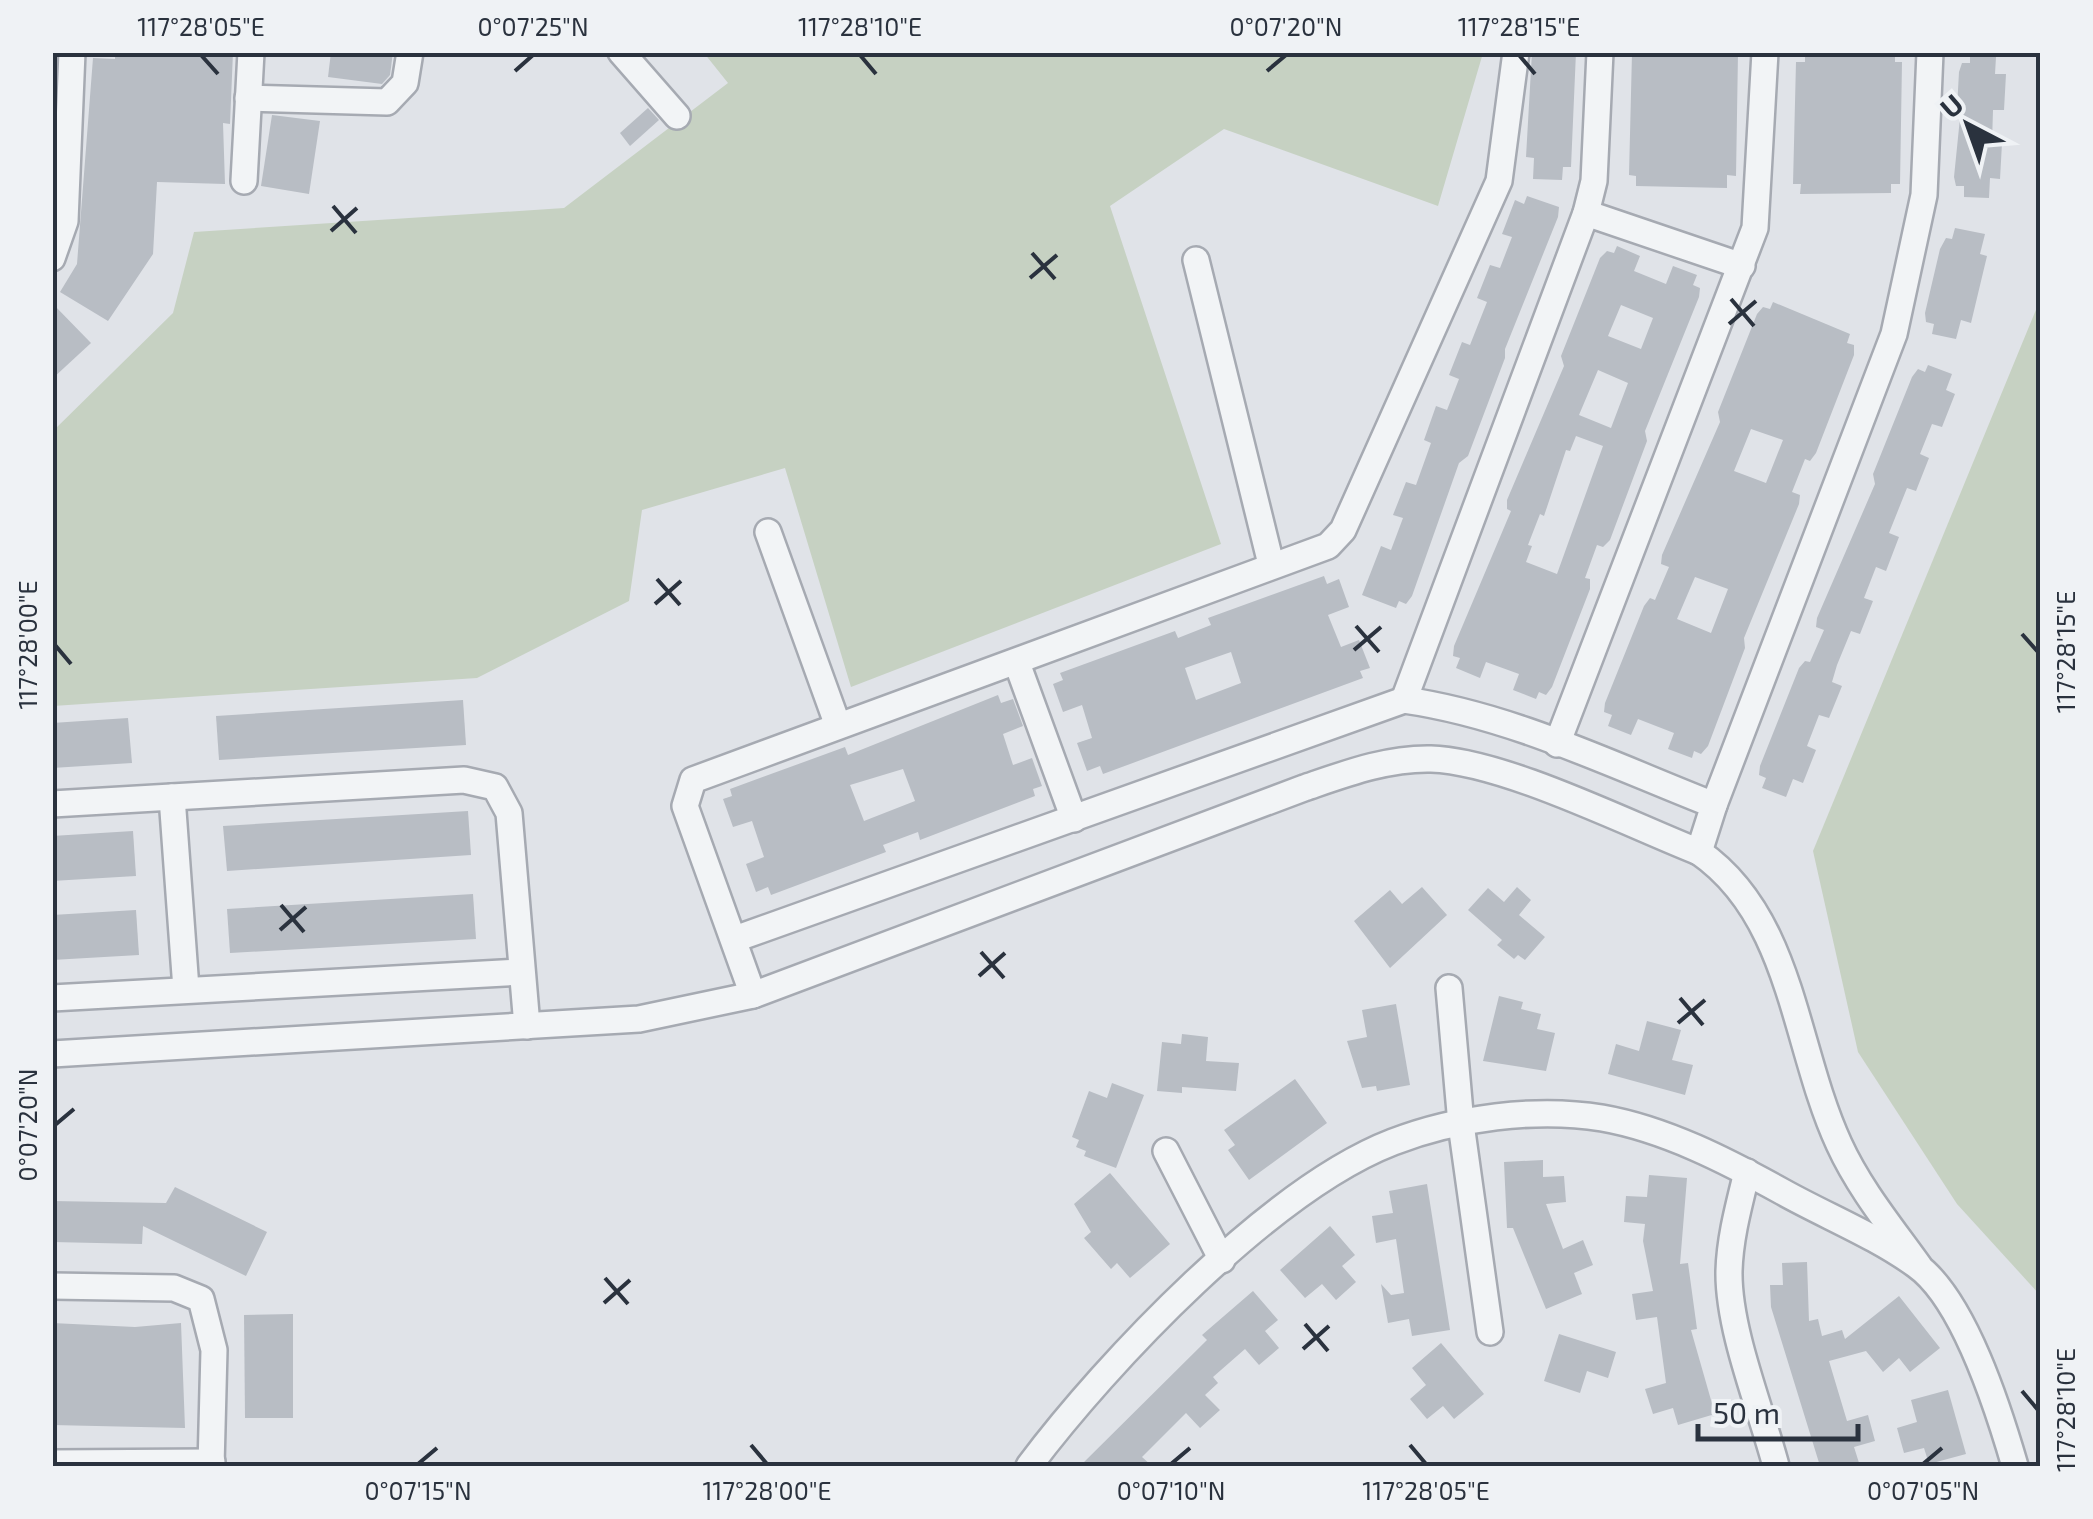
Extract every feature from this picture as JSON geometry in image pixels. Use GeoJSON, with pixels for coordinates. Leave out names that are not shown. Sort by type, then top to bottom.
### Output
{"type":"FeatureCollection","features":[{"type":"Feature","properties":{"kind":"street"},"geometry":{"type":"LineString","coordinates":[[52,258],[65,221],[72,52]]}},
{"type":"Feature","properties":{"kind":"street"},"geometry":{"type":"LineString","coordinates":[[244,181],[252,52]]}},
{"type":"Feature","properties":{"kind":"street"},"geometry":{"type":"LineString","coordinates":[[248,98],[387,102],[405,84],[410,52]]}},
{"type":"Feature","properties":{"kind":"street"},"geometry":{"type":"LineString","coordinates":[[621,52],[678,116]]}},
{"type":"Feature","properties":{"kind":"street"},"geometry":{"type":"LineString","coordinates":[[753,994],[685,806],[686,789],[708,770],[1017,663],[1270,564],[1328,546],[1343,530],[1498,180],[1516,52]]}},
{"type":"Feature","properties":{"kind":"street"},"geometry":{"type":"LineString","coordinates":[[1404,700],[1586,213],[1594,181],[1600,52]]}},
{"type":"Feature","properties":{"kind":"street"},"geometry":{"type":"LineString","coordinates":[[1557,744],[1755,228],[1764,52]]}},
{"type":"Feature","properties":{"kind":"street"},"geometry":{"type":"LineString","coordinates":[[1699,852],[1894,334],[1924,195],[1930,52]]}},
{"type":"Feature","properties":{"kind":"street"},"geometry":{"type":"LineString","coordinates":[[1586,213],[1742,266]]}},
{"type":"Feature","properties":{"kind":"street"},"geometry":{"type":"LineString","coordinates":[[1196,260],[1270,564]]}},
{"type":"Feature","properties":{"kind":"street"},"geometry":{"type":"LineString","coordinates":[[768,532],[837,723]]}},
{"type":"Feature","properties":{"kind":"street"},"geometry":{"type":"LineString","coordinates":[[1017,663],[1074,819]]}},
{"type":"Feature","properties":{"kind":"street"},"geometry":{"type":"LineString","coordinates":[[736,939],[1404,700],[1438,705],[1557,744],[1714,806]]}},
{"type":"Feature","properties":{"kind":"street"},"geometry":{"type":"LineString","coordinates":[[52,1054],[639,1019],[753,994],[1304,788],[1394,762],[1432,759],[1485,768],[1699,852],[1728,872],[1758,916],[1839,1145],[1863,1187],[1950,1307],[1977,1356],[2014,1466]]}},
{"type":"Feature","properties":{"kind":"street"},"geometry":{"type":"LineString","coordinates":[[52,804],[464,780],[495,787],[510,813],[526,1026]]}},
{"type":"Feature","properties":{"kind":"street"},"geometry":{"type":"LineString","coordinates":[[172,797],[186,989]]}},
{"type":"Feature","properties":{"kind":"street"},"geometry":{"type":"LineString","coordinates":[[52,998],[521,972]]}},
{"type":"Feature","properties":{"kind":"street"},"geometry":{"type":"LineString","coordinates":[[1450,988],[1460,1124],[1490,1332]]}},
{"type":"Feature","properties":{"kind":"street"},"geometry":{"type":"LineString","coordinates":[[1029,1466],[1105,1373],[1222,1260],[1347,1164],[1394,1142],[1460,1124],[1557,1114],[1629,1124],[1747,1172],[1919,1266]]}},
{"type":"Feature","properties":{"kind":"street"},"geometry":{"type":"LineString","coordinates":[[1166,1151],[1222,1260]]}},
{"type":"Feature","properties":{"kind":"street"},"geometry":{"type":"LineString","coordinates":[[1747,1172],[1732,1233],[1729,1275],[1735,1314],[1776,1466]]}},
{"type":"Feature","properties":{"kind":"street"},"geometry":{"type":"LineString","coordinates":[[1841,1224],[1863,1187]]}},
{"type":"Feature","properties":{"kind":"street"},"geometry":{"type":"LineString","coordinates":[[52,1286],[174,1288],[202,1298],[214,1350],[212,1464],[52,1463]]}},
{"type":"Feature","properties":{"kind":"green space"},"geometry":{"type":"Polygon","coordinates":[[[704,53],[1483,53],[1438,206],[1224,129],[1110,206],[1221,544],[851,687],[785,468],[642,510],[629,601],[477,678],[53,706],[53,431],[173,313],[194,232],[564,208],[728,83],[704,53]]]}},
{"type":"Feature","properties":{"kind":"green space"},"geometry":{"type":"Polygon","coordinates":[[[2040,300],[2040,1295],[1957,1204],[1858,1052],[1813,851],[2040,300]]]}},
{"type":"Feature","properties":{"kind":"building"},"geometry":{"type":"Polygon","coordinates":[[[115,52],[233,52],[230,124],[223,123],[225,184],[157,182],[153,254],[108,321],[60,292],[77,264],[93,58],[115,59],[115,52]]]}},
{"type":"Feature","properties":{"kind":"building"},"geometry":{"type":"Polygon","coordinates":[[[331,52],[393,52],[390,75],[382,84],[328,77],[331,52]]]}},
{"type":"Feature","properties":{"kind":"building"},"geometry":{"type":"Polygon","coordinates":[[[1532,52],[1576,52],[1571,167],[1563,167],[1562,180],[1533,179],[1534,158],[1526,157],[1532,52]]]}},
{"type":"Feature","properties":{"kind":"building"},"geometry":{"type":"Polygon","coordinates":[[[1805,52],[1895,52],[1895,62],[1902,62],[1900,184],[1891,184],[1891,193],[1800,194],[1801,184],[1793,184],[1796,62],[1805,62],[1805,52]]]}},
{"type":"Feature","properties":{"kind":"building"},"geometry":{"type":"Polygon","coordinates":[[[1632,53],[1738,53],[1736,176],[1727,175],[1727,188],[1636,186],[1636,176],[1629,175],[1632,53]]]}},
{"type":"Feature","properties":{"kind":"building"},"geometry":{"type":"Polygon","coordinates":[[[1970,56],[1996,57],[1995,74],[2006,74],[2004,110],[1993,110],[1992,143],[2002,143],[2000,179],[1990,178],[1989,198],[1964,197],[1964,186],[1956,186],[1954,177],[1961,108],[1957,108],[1959,72],[1962,63],[1970,63],[1970,56]]]}},
{"type":"Feature","properties":{"kind":"building"},"geometry":{"type":"Polygon","coordinates":[[[648,108],[659,120],[630,146],[620,133],[648,108]]]}},
{"type":"Feature","properties":{"kind":"building"},"geometry":{"type":"Polygon","coordinates":[[[272,115],[320,121],[309,194],[261,186],[272,115]]]}},
{"type":"Feature","properties":{"kind":"building"},"geometry":{"type":"Polygon","coordinates":[[[1527,196],[1559,207],[1558,217],[1505,349],[1468,456],[1459,463],[1412,596],[1406,604],[1399,601],[1396,608],[1362,595],[1381,546],[1391,550],[1403,518],[1393,515],[1406,482],[1416,485],[1431,443],[1424,440],[1436,406],[1447,410],[1459,379],[1449,375],[1462,342],[1470,345],[1487,302],[1477,298],[1490,265],[1500,268],[1512,237],[1502,234],[1515,200],[1524,204],[1527,196]]]}},
{"type":"Feature","properties":{"kind":"building"},"geometry":{"type":"Polygon","coordinates":[[[1955,228],[1985,234],[1980,254],[1987,256],[1971,323],[1961,320],[1956,339],[1932,334],[1934,324],[1926,322],[1925,313],[1940,249],[1946,238],[1952,239],[1955,228]]]}},
{"type":"Feature","properties":{"kind":"building"},"geometry":{"type":"Polygon","coordinates":[[[1617,246],[1640,256],[1634,271],[1666,284],[1673,266],[1697,275],[1693,285],[1700,288],[1699,297],[1645,431],[1647,441],[1610,540],[1603,547],[1597,545],[1585,578],[1590,579],[1590,589],[1552,687],[1546,695],[1539,692],[1536,699],[1513,690],[1519,674],[1486,662],[1480,678],[1456,668],[1460,658],[1453,656],[1454,646],[1511,511],[1507,509],[1507,500],[1564,366],[1561,356],[1600,258],[1607,251],[1614,253],[1617,246]],[[1621,305],[1608,336],[1641,349],[1653,318],[1621,305]],[[1598,370],[1579,415],[1611,428],[1628,383],[1598,370]],[[1576,436],[1570,451],[1566,450],[1544,516],[1540,514],[1526,562],[1557,574],[1603,446],[1576,436]]]}},
{"type":"Feature","properties":{"kind":"building"},"geometry":{"type":"Polygon","coordinates":[[[1773,302],[1850,334],[1847,343],[1854,345],[1854,355],[1816,453],[1810,461],[1805,459],[1792,492],[1800,495],[1799,504],[1744,638],[1745,648],[1708,746],[1701,754],[1694,751],[1692,758],[1668,749],[1674,733],[1638,719],[1631,735],[1608,726],[1612,715],[1604,712],[1605,703],[1644,606],[1650,598],[1655,600],[1669,567],[1661,564],[1662,555],[1720,422],[1718,412],[1757,314],[1763,307],[1770,309],[1773,302]],[[1751,429],[1734,471],[1766,483],[1783,440],[1751,429]],[[1695,577],[1677,619],[1711,633],[1728,589],[1695,577]]]}},
{"type":"Feature","properties":{"kind":"building"},"geometry":{"type":"Polygon","coordinates":[[[52,303],[91,343],[52,379],[52,303]]]}},
{"type":"Feature","properties":{"kind":"building"},"geometry":{"type":"Polygon","coordinates":[[[1928,365],[1952,374],[1946,390],[1955,394],[1942,427],[1932,424],[1920,454],[1929,458],[1916,491],[1907,488],[1889,533],[1899,537],[1886,571],[1876,567],[1864,598],[1873,601],[1860,634],[1851,631],[1837,665],[1832,682],[1842,686],[1829,718],[1819,715],[1807,746],[1816,750],[1803,783],[1793,779],[1786,797],[1762,788],[1766,778],[1759,775],[1760,766],[1799,668],[1805,661],[1810,662],[1824,630],[1816,627],[1817,618],[1875,484],[1873,474],[1912,377],[1918,369],[1925,372],[1928,365]]]}},
{"type":"Feature","properties":{"kind":"building"},"geometry":{"type":"Polygon","coordinates":[[[1324,576],[1327,584],[1339,579],[1349,607],[1328,615],[1341,647],[1359,640],[1370,668],[1360,671],[1363,678],[1103,774],[1100,766],[1087,771],[1077,743],[1092,738],[1082,705],[1063,712],[1053,684],[1063,680],[1060,673],[1175,631],[1178,638],[1211,625],[1208,618],[1324,576]],[[1231,652],[1185,668],[1196,700],[1241,683],[1231,652]]]}},
{"type":"Feature","properties":{"kind":"building"},"geometry":{"type":"Polygon","coordinates":[[[998,695],[1001,703],[1013,699],[1023,726],[1003,734],[1013,765],[1032,758],[1042,786],[1033,789],[1035,796],[920,840],[918,832],[883,845],[886,852],[771,895],[768,887],[756,892],[746,864],[764,857],[752,821],[733,827],[723,799],[732,796],[730,789],[845,747],[848,755],[998,695]],[[903,769],[850,785],[864,821],[915,801],[903,769]]]}},
{"type":"Feature","properties":{"kind":"building"},"geometry":{"type":"Polygon","coordinates":[[[463,700],[466,745],[219,760],[216,716],[463,700]]]}},
{"type":"Feature","properties":{"kind":"building"},"geometry":{"type":"Polygon","coordinates":[[[128,718],[132,763],[52,768],[52,723],[128,718]]]}},
{"type":"Feature","properties":{"kind":"building"},"geometry":{"type":"Polygon","coordinates":[[[468,811],[471,855],[227,871],[223,826],[468,811]]]}},
{"type":"Feature","properties":{"kind":"building"},"geometry":{"type":"Polygon","coordinates":[[[133,831],[136,876],[52,881],[52,836],[133,831]]]}},
{"type":"Feature","properties":{"kind":"building"},"geometry":{"type":"Polygon","coordinates":[[[1422,887],[1447,915],[1390,968],[1354,921],[1390,890],[1402,904],[1422,887]]]}},
{"type":"Feature","properties":{"kind":"building"},"geometry":{"type":"Polygon","coordinates":[[[1517,887],[1531,900],[1519,915],[1545,937],[1525,960],[1518,955],[1514,959],[1497,945],[1502,940],[1468,910],[1488,888],[1504,902],[1517,887]]]}},
{"type":"Feature","properties":{"kind":"building"},"geometry":{"type":"Polygon","coordinates":[[[473,894],[476,939],[230,953],[227,909],[473,894]]]}},
{"type":"Feature","properties":{"kind":"building"},"geometry":{"type":"Polygon","coordinates":[[[136,910],[139,955],[52,960],[52,915],[136,910]]]}},
{"type":"Feature","properties":{"kind":"building"},"geometry":{"type":"Polygon","coordinates":[[[1499,996],[1523,1002],[1521,1009],[1541,1014],[1537,1029],[1555,1033],[1546,1071],[1483,1061],[1499,996]]]}},
{"type":"Feature","properties":{"kind":"building"},"geometry":{"type":"Polygon","coordinates":[[[1396,1004],[1410,1085],[1377,1091],[1376,1086],[1362,1088],[1347,1041],[1367,1037],[1362,1010],[1396,1004]]]}},
{"type":"Feature","properties":{"kind":"building"},"geometry":{"type":"Polygon","coordinates":[[[1647,1021],[1681,1030],[1672,1060],[1693,1065],[1685,1095],[1608,1074],[1616,1044],[1639,1051],[1647,1021]]]}},
{"type":"Feature","properties":{"kind":"building"},"geometry":{"type":"Polygon","coordinates":[[[1182,1034],[1208,1037],[1206,1061],[1239,1063],[1236,1091],[1182,1087],[1182,1093],[1157,1091],[1162,1042],[1181,1044],[1182,1034]]]}},
{"type":"Feature","properties":{"kind":"building"},"geometry":{"type":"Polygon","coordinates":[[[1295,1079],[1327,1123],[1249,1180],[1228,1150],[1235,1145],[1224,1130],[1295,1079]]]}},
{"type":"Feature","properties":{"kind":"building"},"geometry":{"type":"Polygon","coordinates":[[[1112,1083],[1144,1095],[1116,1168],[1084,1156],[1086,1151],[1076,1147],[1079,1140],[1072,1137],[1089,1091],[1107,1098],[1112,1083]]]}},
{"type":"Feature","properties":{"kind":"building"},"geometry":{"type":"Polygon","coordinates":[[[1543,1160],[1543,1177],[1564,1176],[1566,1202],[1546,1204],[1563,1249],[1583,1240],[1593,1265],[1574,1273],[1582,1294],[1546,1309],[1513,1228],[1507,1228],[1504,1162],[1543,1160]]]}},
{"type":"Feature","properties":{"kind":"building"},"geometry":{"type":"Polygon","coordinates":[[[1110,1173],[1170,1244],[1130,1278],[1117,1263],[1111,1269],[1084,1238],[1091,1232],[1074,1204],[1110,1173]]]}},
{"type":"Feature","properties":{"kind":"building"},"geometry":{"type":"Polygon","coordinates":[[[1649,1175],[1687,1178],[1680,1264],[1688,1263],[1697,1329],[1691,1330],[1715,1414],[1678,1425],[1673,1408],[1653,1414],[1645,1389],[1666,1383],[1657,1317],[1636,1320],[1632,1294],[1653,1291],[1643,1241],[1645,1224],[1624,1222],[1626,1196],[1647,1197],[1649,1175]]]}},
{"type":"Feature","properties":{"kind":"building"},"geometry":{"type":"Polygon","coordinates":[[[1427,1184],[1450,1330],[1412,1336],[1409,1319],[1388,1323],[1381,1284],[1391,1295],[1404,1293],[1396,1239],[1376,1243],[1372,1216],[1393,1213],[1389,1191],[1427,1184]]]}},
{"type":"Feature","properties":{"kind":"building"},"geometry":{"type":"Polygon","coordinates":[[[175,1187],[267,1232],[246,1276],[143,1226],[142,1244],[52,1242],[52,1201],[166,1203],[175,1187]]]}},
{"type":"Feature","properties":{"kind":"building"},"geometry":{"type":"Polygon","coordinates":[[[1330,1226],[1355,1255],[1342,1266],[1356,1282],[1336,1300],[1322,1284],[1305,1298],[1280,1270],[1330,1226]]]}},
{"type":"Feature","properties":{"kind":"building"},"geometry":{"type":"Polygon","coordinates":[[[1807,1262],[1809,1321],[1818,1319],[1822,1336],[1842,1330],[1845,1339],[1899,1296],[1940,1348],[1910,1372],[1899,1358],[1883,1372],[1866,1351],[1829,1361],[1847,1421],[1868,1415],[1875,1441],[1854,1447],[1860,1466],[1820,1466],[1771,1307],[1770,1285],[1783,1285],[1782,1263],[1807,1262]]]}},
{"type":"Feature","properties":{"kind":"building"},"geometry":{"type":"Polygon","coordinates":[[[1253,1291],[1278,1320],[1265,1331],[1279,1348],[1259,1365],[1245,1349],[1213,1377],[1218,1383],[1205,1395],[1220,1410],[1200,1428],[1186,1413],[1142,1457],[1152,1466],[1080,1466],[1207,1340],[1202,1335],[1253,1291]]]}},
{"type":"Feature","properties":{"kind":"building"},"geometry":{"type":"Polygon","coordinates":[[[293,1314],[293,1418],[245,1418],[244,1315],[293,1314]]]}},
{"type":"Feature","properties":{"kind":"building"},"geometry":{"type":"Polygon","coordinates":[[[52,1323],[135,1327],[181,1323],[185,1428],[52,1425],[52,1323]]]}},
{"type":"Feature","properties":{"kind":"building"},"geometry":{"type":"Polygon","coordinates":[[[1559,1334],[1616,1352],[1608,1378],[1587,1371],[1580,1393],[1544,1381],[1559,1334]]]}},
{"type":"Feature","properties":{"kind":"building"},"geometry":{"type":"Polygon","coordinates":[[[1441,1343],[1484,1394],[1454,1419],[1443,1406],[1427,1419],[1410,1399],[1426,1385],[1412,1368],[1441,1343]]]}},
{"type":"Feature","properties":{"kind":"building"},"geometry":{"type":"Polygon","coordinates":[[[1948,1390],[1966,1454],[1929,1464],[1924,1448],[1904,1453],[1897,1428],[1917,1422],[1911,1400],[1948,1390]]]}}]}
